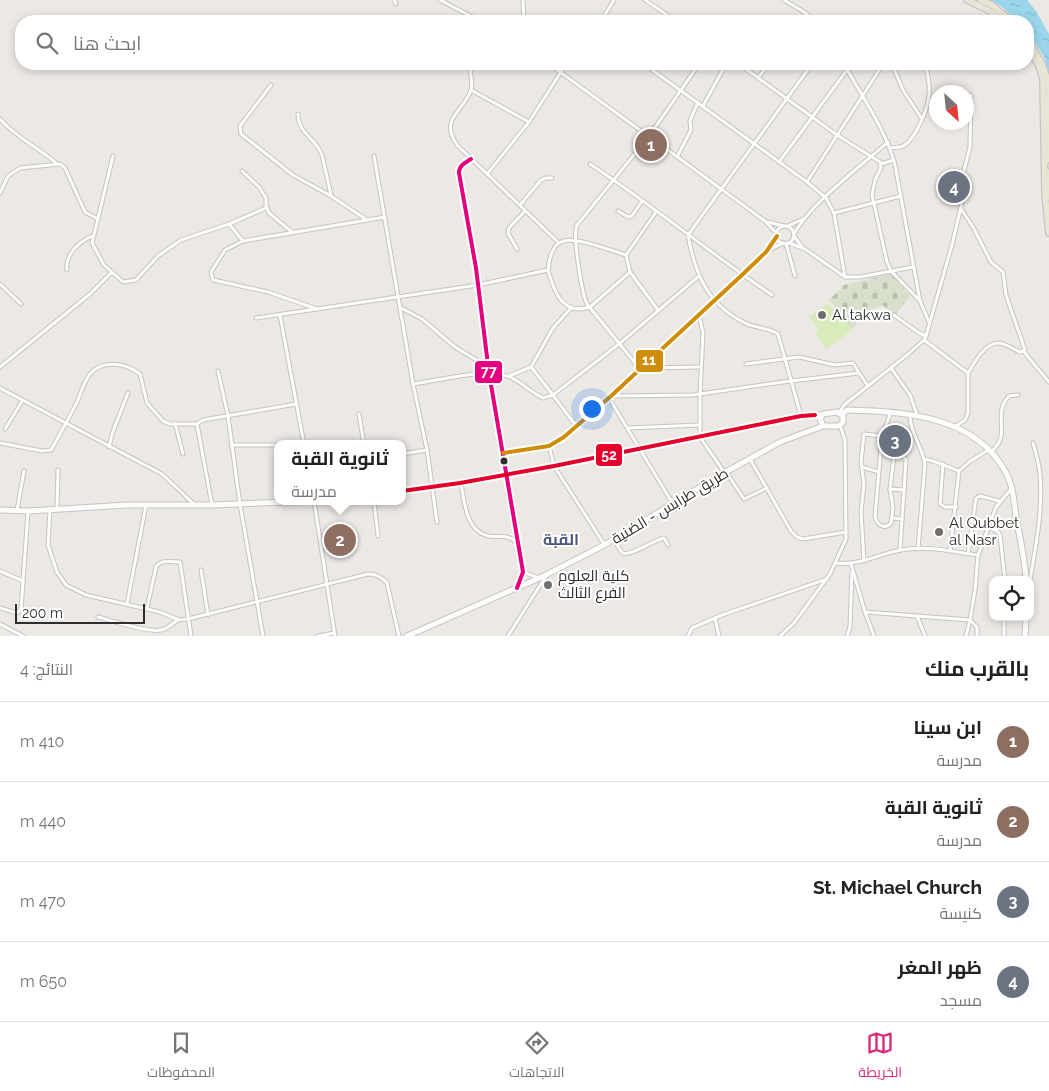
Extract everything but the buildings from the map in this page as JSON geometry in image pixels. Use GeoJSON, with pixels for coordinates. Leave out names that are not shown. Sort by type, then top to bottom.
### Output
{"type":"FeatureCollection","features":[{"type":"Feature","properties":{"kind":"main road"},"geometry":{"type":"LineString","coordinates":[[966,0],[995,15]]}},
{"type":"Feature","properties":{"kind":"main road"},"geometry":{"type":"LineString","coordinates":[[981,0],[992,5],[1004,15]]}},
{"type":"Feature","properties":{"kind":"main road"},"geometry":{"type":"LineString","coordinates":[[1034,50],[1042,64],[1049,92],[1049,195]]}},
{"type":"Feature","properties":{"kind":"main road"},"geometry":{"type":"LineString","coordinates":[[1034,58],[1043,79],[1045,93],[1043,119],[1045,193],[1049,233]]}},
{"type":"Feature","properties":{"kind":"main road"},"geometry":{"type":"LineString","coordinates":[[406,490],[507,475],[801,416],[822,415],[831,412],[840,413],[848,410],[910,414],[955,427],[973,437],[989,451],[1005,471],[1011,489],[1025,576]]}},
{"type":"Feature","properties":{"kind":"main road"},"geometry":{"type":"LineString","coordinates":[[822,415],[820,419],[823,426],[829,427],[840,425],[843,420],[840,413]]}},
{"type":"Feature","properties":{"kind":"main road","name":"طريق طرابس - الضنية"},"geometry":{"type":"LineString","coordinates":[[407,636],[546,575],[604,545],[725,472],[780,442],[823,426]]}},
{"type":"Feature","properties":{"kind":"main road"},"geometry":{"type":"LineString","coordinates":[[0,510],[28,511],[146,504],[212,505],[274,503]]}},
{"type":"Feature","properties":{"kind":"main road"},"geometry":{"type":"LineString","coordinates":[[1026,621],[1026,636]]}},
{"type":"Feature","properties":{"kind":"street"},"geometry":{"type":"LineString","coordinates":[[394,0],[396,4]]}},
{"type":"Feature","properties":{"kind":"street"},"geometry":{"type":"LineString","coordinates":[[440,0],[469,15]]}},
{"type":"Feature","properties":{"kind":"street"},"geometry":{"type":"LineString","coordinates":[[523,0],[524,15]]}},
{"type":"Feature","properties":{"kind":"street"},"geometry":{"type":"LineString","coordinates":[[605,15],[614,0]]}},
{"type":"Feature","properties":{"kind":"street"},"geometry":{"type":"LineString","coordinates":[[645,0],[667,15]]}},
{"type":"Feature","properties":{"kind":"street"},"geometry":{"type":"LineString","coordinates":[[784,0],[808,15]]}},
{"type":"Feature","properties":{"kind":"street"},"geometry":{"type":"LineString","coordinates":[[470,70],[471,90],[452,120],[450,126],[452,137],[471,159],[559,243]]}},
{"type":"Feature","properties":{"kind":"street"},"geometry":{"type":"LineString","coordinates":[[653,70],[807,182],[826,198],[834,212],[845,277]]}},
{"type":"Feature","properties":{"kind":"street"},"geometry":{"type":"LineString","coordinates":[[652,139],[654,135],[652,132],[695,70]]}},
{"type":"Feature","properties":{"kind":"street"},"geometry":{"type":"LineString","coordinates":[[703,106],[723,70]]}},
{"type":"Feature","properties":{"kind":"street"},"geometry":{"type":"LineString","coordinates":[[747,70],[837,135],[870,157],[879,160],[881,164]]}},
{"type":"Feature","properties":{"kind":"street"},"geometry":{"type":"LineString","coordinates":[[758,78],[764,70]]}},
{"type":"Feature","properties":{"kind":"street"},"geometry":{"type":"LineString","coordinates":[[688,235],[807,70]]}},
{"type":"Feature","properties":{"kind":"street"},"geometry":{"type":"LineString","coordinates":[[779,162],[847,70],[888,142],[894,160],[920,301],[929,322]]}},
{"type":"Feature","properties":{"kind":"street"},"geometry":{"type":"LineString","coordinates":[[807,182],[879,70]]}},
{"type":"Feature","properties":{"kind":"street"},"geometry":{"type":"LineString","coordinates":[[895,70],[903,90],[922,119]]}},
{"type":"Feature","properties":{"kind":"street"},"geometry":{"type":"LineString","coordinates":[[890,148],[901,147],[907,143],[922,119],[927,108],[929,94],[927,70]]}},
{"type":"Feature","properties":{"kind":"street"},"geometry":{"type":"LineString","coordinates":[[487,174],[529,122],[560,71],[644,133],[646,140]]}},
{"type":"Feature","properties":{"kind":"street"},"geometry":{"type":"LineString","coordinates":[[271,85],[240,126],[241,134],[293,175],[331,196],[368,220]]}},
{"type":"Feature","properties":{"kind":"street"},"geometry":{"type":"LineString","coordinates":[[471,90],[529,122]]}},
{"type":"Feature","properties":{"kind":"street"},"geometry":{"type":"LineString","coordinates":[[677,156],[691,130],[690,120],[698,102]]}},
{"type":"Feature","properties":{"kind":"street"},"geometry":{"type":"LineString","coordinates":[[298,114],[300,128],[319,148],[322,155],[331,196]]}},
{"type":"Feature","properties":{"kind":"street"},"geometry":{"type":"LineString","coordinates":[[0,119],[13,133],[43,152],[57,164]]}},
{"type":"Feature","properties":{"kind":"street"},"geometry":{"type":"LineString","coordinates":[[840,413],[844,405],[891,368],[924,340],[926,336],[952,245],[963,198],[963,174],[970,147],[970,130]]}},
{"type":"Feature","properties":{"kind":"street"},"geometry":{"type":"LineString","coordinates":[[644,133],[652,132]]}},
{"type":"Feature","properties":{"kind":"street"},"geometry":{"type":"LineString","coordinates":[[640,369],[585,299],[574,235],[576,225],[646,140],[652,139],[766,221],[777,235],[779,241],[805,249]]}},
{"type":"Feature","properties":{"kind":"street"},"geometry":{"type":"LineString","coordinates":[[766,252],[786,243],[806,218],[826,198],[888,142]]}},
{"type":"Feature","properties":{"kind":"street"},"geometry":{"type":"LineString","coordinates":[[113,156],[92,243],[94,250],[104,265],[123,282],[132,282],[158,256],[181,240],[229,224],[266,208]]}},
{"type":"Feature","properties":{"kind":"street"},"geometry":{"type":"LineString","coordinates":[[374,156],[413,384],[427,450],[437,522]]}},
{"type":"Feature","properties":{"kind":"street"},"geometry":{"type":"LineString","coordinates":[[471,159],[462,165],[459,174],[471,234],[489,373],[523,572],[517,588]]}},
{"type":"Feature","properties":{"kind":"street"},"geometry":{"type":"LineString","coordinates":[[881,164],[894,160]]}},
{"type":"Feature","properties":{"kind":"street"},"geometry":{"type":"LineString","coordinates":[[590,164],[772,295]]}},
{"type":"Feature","properties":{"kind":"street"},"geometry":{"type":"LineString","coordinates":[[881,164],[872,191],[887,262],[891,271],[920,301]]}},
{"type":"Feature","properties":{"kind":"street"},"geometry":{"type":"LineString","coordinates":[[0,193],[8,176],[20,168],[62,165],[86,213],[98,219]]}},
{"type":"Feature","properties":{"kind":"street"},"geometry":{"type":"LineString","coordinates":[[242,170],[259,187],[266,198],[266,208],[269,213],[293,232]]}},
{"type":"Feature","properties":{"kind":"street"},"geometry":{"type":"LineString","coordinates":[[520,205],[541,180],[552,178]]}},
{"type":"Feature","properties":{"kind":"street"},"geometry":{"type":"LineString","coordinates":[[834,212],[901,196]]}},
{"type":"Feature","properties":{"kind":"street"},"geometry":{"type":"LineString","coordinates":[[618,211],[624,216],[632,216],[642,201]]}},
{"type":"Feature","properties":{"kind":"street"},"geometry":{"type":"LineString","coordinates":[[960,208],[973,227],[991,262],[1003,272],[1006,295],[1019,327],[1024,352],[1049,382]]}},
{"type":"Feature","properties":{"kind":"street"},"geometry":{"type":"LineString","coordinates":[[517,248],[508,233],[509,228],[525,211]]}},
{"type":"Feature","properties":{"kind":"street"},"geometry":{"type":"LineString","coordinates":[[656,212],[626,255],[630,272],[658,310]]}},
{"type":"Feature","properties":{"kind":"street"},"geometry":{"type":"LineString","coordinates":[[320,309],[268,292],[213,280],[211,272],[225,250],[243,241],[385,217]]}},
{"type":"Feature","properties":{"kind":"street"},"geometry":{"type":"LineString","coordinates":[[503,453],[549,446],[558,441],[610,397],[766,252],[777,235],[779,228],[806,218]]}},
{"type":"Feature","properties":{"kind":"street"},"geometry":{"type":"LineString","coordinates":[[766,221],[786,226],[793,231],[805,249],[845,277],[860,277],[913,267]]}},
{"type":"Feature","properties":{"kind":"street"},"geometry":{"type":"LineString","coordinates":[[229,224],[243,241]]}},
{"type":"Feature","properties":{"kind":"street"},"geometry":{"type":"LineString","coordinates":[[688,235],[698,276],[714,301],[747,324],[777,333],[786,358],[801,416]]}},
{"type":"Feature","properties":{"kind":"street"},"geometry":{"type":"LineString","coordinates":[[67,270],[66,262],[77,244],[93,236]]}},
{"type":"Feature","properties":{"kind":"street"},"geometry":{"type":"LineString","coordinates":[[626,255],[576,241],[562,240],[552,252],[548,270],[560,299],[576,310],[590,307],[630,272]]}},
{"type":"Feature","properties":{"kind":"street"},"geometry":{"type":"LineString","coordinates":[[786,243],[795,276]]}},
{"type":"Feature","properties":{"kind":"street"},"geometry":{"type":"LineString","coordinates":[[256,318],[478,285],[548,270]]}},
{"type":"Feature","properties":{"kind":"street"},"geometry":{"type":"LineString","coordinates":[[0,366],[90,294],[111,273]]}},
{"type":"Feature","properties":{"kind":"street"},"geometry":{"type":"LineString","coordinates":[[413,384],[489,373],[509,376],[540,397],[546,398],[553,395],[619,344],[698,276]]}},
{"type":"Feature","properties":{"kind":"street"},"geometry":{"type":"LineString","coordinates":[[0,284],[21,304]]}},
{"type":"Feature","properties":{"kind":"street"},"geometry":{"type":"LineString","coordinates":[[400,308],[422,318],[455,347],[489,368]]}},
{"type":"Feature","properties":{"kind":"street"},"geometry":{"type":"LineString","coordinates":[[509,376],[531,367],[553,328],[571,308]]}},
{"type":"Feature","properties":{"kind":"street"},"geometry":{"type":"LineString","coordinates":[[280,315],[303,440]]}},
{"type":"Feature","properties":{"kind":"street"},"geometry":{"type":"LineString","coordinates":[[699,315],[703,333],[700,436],[744,499],[767,488]]}},
{"type":"Feature","properties":{"kind":"street"},"geometry":{"type":"LineString","coordinates":[[894,315],[926,336]]}},
{"type":"Feature","properties":{"kind":"street"},"geometry":{"type":"LineString","coordinates":[[924,340],[968,373]]}},
{"type":"Feature","properties":{"kind":"street"},"geometry":{"type":"LineString","coordinates":[[955,427],[965,420],[968,413],[968,373],[981,354],[999,343],[1018,352],[1024,352]]}},
{"type":"Feature","properties":{"kind":"street"},"geometry":{"type":"LineString","coordinates":[[746,364],[803,357],[835,365],[853,363],[868,386]]}},
{"type":"Feature","properties":{"kind":"street"},"geometry":{"type":"LineString","coordinates":[[0,444],[48,452],[51,450],[67,423],[90,374],[97,368],[111,363],[117,363],[140,374],[147,403],[163,421],[170,424],[197,424],[203,420],[296,404]]}},
{"type":"Feature","properties":{"kind":"street"},"geometry":{"type":"LineString","coordinates":[[531,367],[576,426]]}},
{"type":"Feature","properties":{"kind":"street"},"geometry":{"type":"LineString","coordinates":[[640,369],[701,367]]}},
{"type":"Feature","properties":{"kind":"street"},"geometry":{"type":"LineString","coordinates":[[891,368],[910,395],[917,416]]}},
{"type":"Feature","properties":{"kind":"street"},"geometry":{"type":"LineString","coordinates":[[218,371],[228,416],[240,504],[263,636]]}},
{"type":"Feature","properties":{"kind":"street"},"geometry":{"type":"LineString","coordinates":[[610,397],[700,395],[859,372]]}},
{"type":"Feature","properties":{"kind":"street"},"geometry":{"type":"LineString","coordinates":[[0,388],[162,474],[195,505]]}},
{"type":"Feature","properties":{"kind":"street"},"geometry":{"type":"LineString","coordinates":[[108,447],[128,393]]}},
{"type":"Feature","properties":{"kind":"street"},"geometry":{"type":"LineString","coordinates":[[950,551],[959,471],[969,462],[999,445],[1003,404],[1009,396],[1018,395]]}},
{"type":"Feature","properties":{"kind":"street"},"geometry":{"type":"LineString","coordinates":[[610,397],[673,504]]}},
{"type":"Feature","properties":{"kind":"street"},"geometry":{"type":"LineString","coordinates":[[5,429],[23,400]]}},
{"type":"Feature","properties":{"kind":"street"},"geometry":{"type":"LineString","coordinates":[[891,412],[882,436],[876,520],[878,524],[885,526],[890,524],[893,508],[890,489],[894,457],[900,455],[906,460],[900,550]]}},
{"type":"Feature","properties":{"kind":"street"},"geometry":{"type":"LineString","coordinates":[[358,414],[363,440]]}},
{"type":"Feature","properties":{"kind":"street"},"geometry":{"type":"LineString","coordinates":[[910,414],[912,430],[924,459],[918,549]]}},
{"type":"Feature","properties":{"kind":"street"},"geometry":{"type":"LineString","coordinates":[[175,424],[183,454]]}},
{"type":"Feature","properties":{"kind":"street"},"geometry":{"type":"LineString","coordinates":[[197,424],[212,505]]}},
{"type":"Feature","properties":{"kind":"street"},"geometry":{"type":"LineString","coordinates":[[628,428],[700,425]]}},
{"type":"Feature","properties":{"kind":"street"},"geometry":{"type":"LineString","coordinates":[[780,636],[794,623],[827,579],[846,539],[845,440],[840,425]]}},
{"type":"Feature","properties":{"kind":"street"},"geometry":{"type":"LineString","coordinates":[[864,561],[861,512],[864,484],[862,435],[866,433],[882,436]]}},
{"type":"Feature","properties":{"kind":"street"},"geometry":{"type":"LineString","coordinates":[[1031,576],[1039,522],[1040,499],[1040,473],[1034,443]]}},
{"type":"Feature","properties":{"kind":"street"},"geometry":{"type":"LineString","coordinates":[[231,445],[274,445]]}},
{"type":"Feature","properties":{"kind":"street"},"geometry":{"type":"LineString","coordinates":[[549,446],[554,466],[604,545]]}},
{"type":"Feature","properties":{"kind":"street"},"geometry":{"type":"LineString","coordinates":[[406,453],[427,450]]}},
{"type":"Feature","properties":{"kind":"street"},"geometry":{"type":"LineString","coordinates":[[749,459],[786,523],[797,537],[804,539],[846,532]]}},
{"type":"Feature","properties":{"kind":"street"},"geometry":{"type":"LineString","coordinates":[[924,459],[959,471]]}},
{"type":"Feature","properties":{"kind":"street"},"geometry":{"type":"LineString","coordinates":[[943,464],[940,502],[943,507],[956,507]]}},
{"type":"Feature","properties":{"kind":"street"},"geometry":{"type":"LineString","coordinates":[[862,467],[879,472]]}},
{"type":"Feature","properties":{"kind":"street"},"geometry":{"type":"LineString","coordinates":[[57,509],[58,470]]}},
{"type":"Feature","properties":{"kind":"street"},"geometry":{"type":"LineString","coordinates":[[17,511],[24,471]]}},
{"type":"Feature","properties":{"kind":"street"},"geometry":{"type":"LineString","coordinates":[[460,482],[468,517],[474,527],[483,534],[506,536],[518,543]]}},
{"type":"Feature","properties":{"kind":"street"},"geometry":{"type":"LineString","coordinates":[[890,489],[905,490]]}},
{"type":"Feature","properties":{"kind":"street"},"geometry":{"type":"LineString","coordinates":[[966,636],[975,590],[978,555],[999,501],[1011,489]]}},
{"type":"Feature","properties":{"kind":"street"},"geometry":{"type":"LineString","coordinates":[[968,554],[976,498],[980,496],[999,501]]}},
{"type":"Feature","properties":{"kind":"street"},"geometry":{"type":"LineString","coordinates":[[127,604],[146,504]]}},
{"type":"Feature","properties":{"kind":"street"},"geometry":{"type":"LineString","coordinates":[[316,505],[334,634],[318,636]]}},
{"type":"Feature","properties":{"kind":"street"},"geometry":{"type":"LineString","coordinates":[[374,505],[378,536]]}},
{"type":"Feature","properties":{"kind":"street"},"geometry":{"type":"LineString","coordinates":[[50,510],[48,545],[62,581],[66,585],[86,594],[147,608],[179,620],[188,620],[368,574],[375,574],[383,578],[390,590],[399,636]]}},
{"type":"Feature","properties":{"kind":"street"},"geometry":{"type":"LineString","coordinates":[[0,608],[17,613],[20,611],[28,511]]}},
{"type":"Feature","properties":{"kind":"street"},"geometry":{"type":"LineString","coordinates":[[892,518],[902,519]]}},
{"type":"Feature","properties":{"kind":"street"},"geometry":{"type":"LineString","coordinates":[[989,527],[1000,535],[1005,576]]}},
{"type":"Feature","properties":{"kind":"street"},"geometry":{"type":"LineString","coordinates":[[614,539],[621,552],[626,554],[630,554],[656,540],[664,538],[668,545]]}},
{"type":"Feature","properties":{"kind":"street"},"geometry":{"type":"LineString","coordinates":[[836,563],[851,564],[900,550],[950,551],[978,555]]}},
{"type":"Feature","properties":{"kind":"street"},"geometry":{"type":"LineString","coordinates":[[147,608],[158,563],[164,561],[180,562],[191,636]]}},
{"type":"Feature","properties":{"kind":"street"},"geometry":{"type":"LineString","coordinates":[[851,564],[874,636]]}},
{"type":"Feature","properties":{"kind":"street"},"geometry":{"type":"LineString","coordinates":[[847,636],[850,626],[852,569]]}},
{"type":"Feature","properties":{"kind":"street"},"geometry":{"type":"LineString","coordinates":[[201,570],[208,615]]}},
{"type":"Feature","properties":{"kind":"street"},"geometry":{"type":"LineString","coordinates":[[0,571],[23,580]]}},
{"type":"Feature","properties":{"kind":"street"},"geometry":{"type":"LineString","coordinates":[[523,572],[539,578]]}},
{"type":"Feature","properties":{"kind":"street"},"geometry":{"type":"LineString","coordinates":[[508,636],[546,575]]}},
{"type":"Feature","properties":{"kind":"street"},"geometry":{"type":"LineString","coordinates":[[688,636],[692,628],[715,618],[827,579]]}},
{"type":"Feature","properties":{"kind":"street"},"geometry":{"type":"LineString","coordinates":[[865,612],[970,620],[977,627],[977,636]]}},
{"type":"Feature","properties":{"kind":"street"},"geometry":{"type":"LineString","coordinates":[[917,616],[925,636]]}},
{"type":"Feature","properties":{"kind":"street"},"geometry":{"type":"LineString","coordinates":[[98,617],[135,627],[157,630],[179,620]]}},
{"type":"Feature","properties":{"kind":"street"},"geometry":{"type":"LineString","coordinates":[[715,618],[719,636]]}},
{"type":"Feature","properties":{"kind":"street"},"geometry":{"type":"LineString","coordinates":[[1004,621],[1004,636]]}},
{"type":"Feature","properties":{"kind":"street"},"geometry":{"type":"LineString","coordinates":[[0,624],[23,636]]}},
{"type":"Feature","properties":{"kind":"green space"},"geometry":{"type":"Polygon","coordinates":[[[891,274],[910,296],[896,314],[882,305],[855,320],[857,325],[851,329],[829,300],[844,285],[891,274]]]}},
{"type":"Feature","properties":{"kind":"green space"},"geometry":{"type":"Polygon","coordinates":[[[827,304],[840,314],[852,330],[826,349],[815,333],[819,328],[809,317],[827,304]]]}},
{"type":"Feature","properties":{"kind":"water"},"geometry":{"type":"Polygon","coordinates":[[[990,0],[1027,0],[1036,11],[1049,34],[1049,73],[1044,57],[1034,41],[1034,15],[1011,15],[990,0]]]}},
{"type":"Feature","properties":{"kind":"transit line","name":"77"},"geometry":{"type":"LineString","coordinates":[[471,159],[461,166],[459,173],[476,268],[489,373],[523,572],[517,588]]}},
{"type":"Feature","properties":{"kind":"transit line","name":"11"},"geometry":{"type":"LineString","coordinates":[[503,453],[549,446],[564,437],[742,275],[766,252],[777,236]]}},
{"type":"Feature","properties":{"kind":"transit line","name":"52"},"geometry":{"type":"LineString","coordinates":[[406,490],[554,466],[801,416],[815,415]]}},
{"type":"Feature","properties":{"kind":"place","name":"ابن سينا"},"geometry":{"type":"Point","coordinates":[651,145]}},
{"type":"Feature","properties":{"kind":"place","name":"ظهر المغر"},"geometry":{"type":"Point","coordinates":[954,187]}},
{"type":"Feature","properties":{"kind":"place","name":"Al takwa"},"geometry":{"type":"Point","coordinates":[822,315]}},
{"type":"Feature","properties":{"kind":"place","name":"St. Michael Church"},"geometry":{"type":"Point","coordinates":[895,441]}},
{"type":"Feature","properties":{"kind":"place","name":"Al Qubbet al Nasr"},"geometry":{"type":"Point","coordinates":[939,532]}},
{"type":"Feature","properties":{"kind":"place","name":"ثانوية القبة"},"geometry":{"type":"Point","coordinates":[340,540]}},
{"type":"Feature","properties":{"kind":"place","name":"كلية العلوم الفرع الثالث"},"geometry":{"type":"Point","coordinates":[548,585]}},
{"type":"Feature","properties":{"kind":"district","name":"القبة"},"geometry":{"type":"Point","coordinates":[561,539]}}]}
